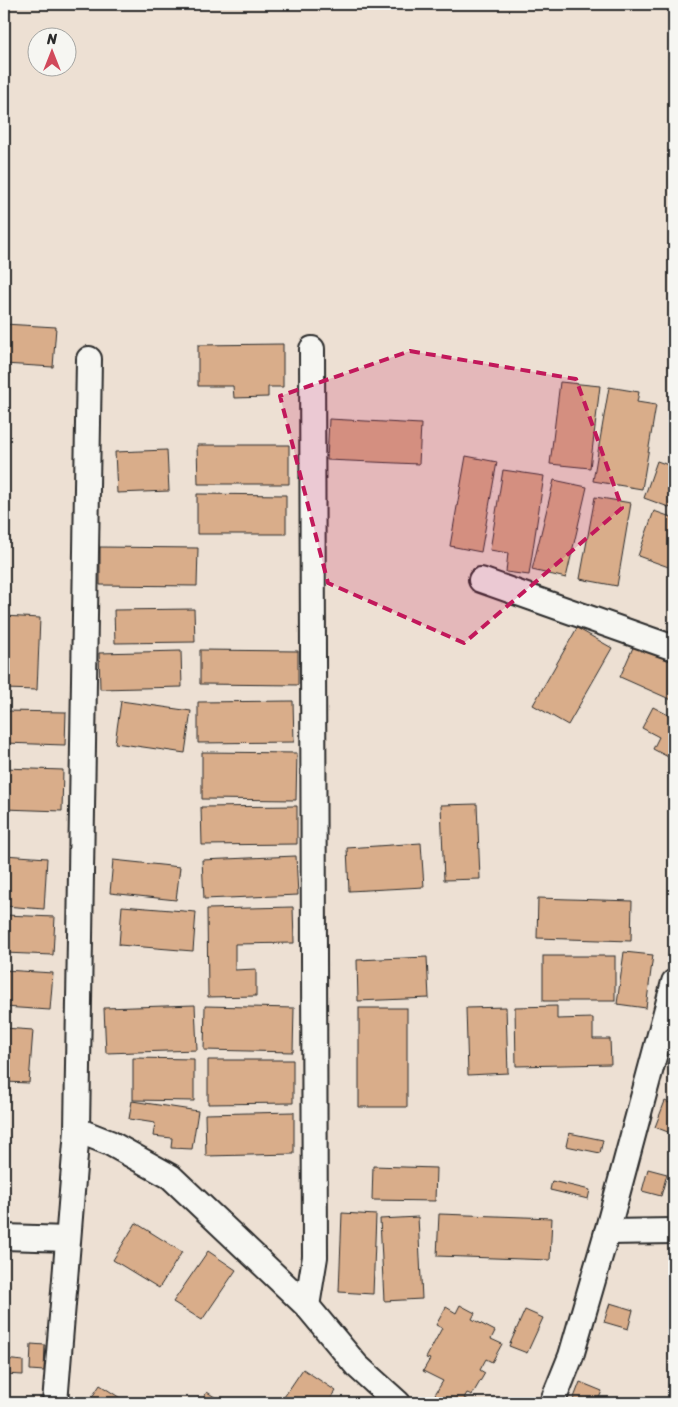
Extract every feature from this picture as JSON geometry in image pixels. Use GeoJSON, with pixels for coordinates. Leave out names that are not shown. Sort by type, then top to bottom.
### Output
{"type":"FeatureCollection","features":[{"type":"Feature","properties":{"kind":"street"},"geometry":{"type":"LineString","coordinates":[[307,1306],[315,1257],[312,349]]}},
{"type":"Feature","properties":{"kind":"street"},"geometry":{"type":"LineString","coordinates":[[55,1403],[77,1130],[89,359]]}},
{"type":"Feature","properties":{"kind":"street"},"geometry":{"type":"LineString","coordinates":[[481,580],[674,648]]}},
{"type":"Feature","properties":{"kind":"street"},"geometry":{"type":"LineString","coordinates":[[552,1403],[572,1356],[674,982]]}},
{"type":"Feature","properties":{"kind":"street"},"geometry":{"type":"LineString","coordinates":[[77,1130],[110,1143],[171,1176],[307,1306],[357,1366],[398,1403]]}},
{"type":"Feature","properties":{"kind":"street"},"geometry":{"type":"LineString","coordinates":[[607,1232],[674,1231]]}},
{"type":"Feature","properties":{"kind":"street"},"geometry":{"type":"LineString","coordinates":[[4,1237],[68,1239]]}},
{"type":"Feature","properties":{"kind":"highlighted area"},"geometry":{"type":"Polygon","coordinates":[[[410,351],[576,379],[622,508],[464,643],[328,583],[280,396],[410,351]]]}},
{"type":"Feature","properties":{"kind":"building"},"geometry":{"type":"Polygon","coordinates":[[[4,324],[56,327],[53,367],[4,364],[4,324]]]}},
{"type":"Feature","properties":{"kind":"building"},"geometry":{"type":"Polygon","coordinates":[[[283,344],[283,387],[268,387],[268,397],[234,398],[233,386],[198,386],[198,345],[283,344]]]}},
{"type":"Feature","properties":{"kind":"building"},"geometry":{"type":"Polygon","coordinates":[[[560,382],[600,386],[590,468],[550,464],[560,382]]]}},
{"type":"Feature","properties":{"kind":"building"},"geometry":{"type":"Polygon","coordinates":[[[609,387],[639,392],[637,402],[656,405],[642,489],[593,481],[609,387]]]}},
{"type":"Feature","properties":{"kind":"building"},"geometry":{"type":"Polygon","coordinates":[[[329,419],[421,424],[419,464],[327,460],[329,419]]]}},
{"type":"Feature","properties":{"kind":"building"},"geometry":{"type":"Polygon","coordinates":[[[197,445],[289,445],[289,484],[198,484],[197,445]]]}},
{"type":"Feature","properties":{"kind":"building"},"geometry":{"type":"Polygon","coordinates":[[[167,450],[169,491],[117,493],[115,452],[167,450]]]}},
{"type":"Feature","properties":{"kind":"building"},"geometry":{"type":"Polygon","coordinates":[[[466,456],[497,462],[481,552],[450,546],[466,456]]]}},
{"type":"Feature","properties":{"kind":"building"},"geometry":{"type":"Polygon","coordinates":[[[657,461],[674,467],[674,509],[644,498],[657,461]]]}},
{"type":"Feature","properties":{"kind":"building"},"geometry":{"type":"Polygon","coordinates":[[[503,470],[544,476],[529,575],[506,572],[508,553],[490,550],[503,470]]]}},
{"type":"Feature","properties":{"kind":"building"},"geometry":{"type":"Polygon","coordinates":[[[554,480],[587,487],[566,578],[532,570],[554,480]]]}},
{"type":"Feature","properties":{"kind":"building"},"geometry":{"type":"Polygon","coordinates":[[[197,494],[286,495],[286,534],[197,534],[197,494]]]}},
{"type":"Feature","properties":{"kind":"building"},"geometry":{"type":"Polygon","coordinates":[[[595,497],[631,503],[617,586],[580,579],[595,497]]]}},
{"type":"Feature","properties":{"kind":"building"},"geometry":{"type":"Polygon","coordinates":[[[654,511],[674,518],[674,569],[638,556],[654,511]]]}},
{"type":"Feature","properties":{"kind":"building"},"geometry":{"type":"Polygon","coordinates":[[[100,547],[198,548],[197,586],[100,585],[100,547]]]}},
{"type":"Feature","properties":{"kind":"building"},"geometry":{"type":"Polygon","coordinates":[[[194,609],[195,642],[115,643],[114,610],[194,609]]]}},
{"type":"Feature","properties":{"kind":"building"},"geometry":{"type":"Polygon","coordinates":[[[4,616],[40,618],[37,690],[4,689],[4,616]]]}},
{"type":"Feature","properties":{"kind":"building"},"geometry":{"type":"Polygon","coordinates":[[[577,628],[612,648],[568,725],[533,705],[577,628]]]}},
{"type":"Feature","properties":{"kind":"building"},"geometry":{"type":"Polygon","coordinates":[[[635,643],[674,660],[674,701],[620,677],[635,643]]]}},
{"type":"Feature","properties":{"kind":"building"},"geometry":{"type":"Polygon","coordinates":[[[200,650],[298,651],[298,685],[200,684],[200,650]]]}},
{"type":"Feature","properties":{"kind":"building"},"geometry":{"type":"Polygon","coordinates":[[[181,651],[182,687],[100,689],[99,653],[181,651]]]}},
{"type":"Feature","properties":{"kind":"building"},"geometry":{"type":"Polygon","coordinates":[[[121,701],[191,711],[185,753],[115,743],[121,701]]]}},
{"type":"Feature","properties":{"kind":"building"},"geometry":{"type":"Polygon","coordinates":[[[293,701],[294,742],[198,743],[198,702],[293,701]]]}},
{"type":"Feature","properties":{"kind":"building"},"geometry":{"type":"Polygon","coordinates":[[[653,707],[674,718],[674,754],[672,759],[653,749],[659,737],[642,728],[653,707]]]}},
{"type":"Feature","properties":{"kind":"building"},"geometry":{"type":"Polygon","coordinates":[[[4,711],[66,712],[65,745],[4,743],[4,711]]]}},
{"type":"Feature","properties":{"kind":"building"},"geometry":{"type":"Polygon","coordinates":[[[202,752],[297,753],[296,800],[202,799],[202,752]]]}},
{"type":"Feature","properties":{"kind":"building"},"geometry":{"type":"Polygon","coordinates":[[[4,768],[63,770],[62,811],[4,809],[4,768]]]}},
{"type":"Feature","properties":{"kind":"building"},"geometry":{"type":"Polygon","coordinates":[[[477,804],[480,879],[444,880],[441,805],[477,804]]]}},
{"type":"Feature","properties":{"kind":"building"},"geometry":{"type":"Polygon","coordinates":[[[297,806],[297,844],[202,845],[201,807],[297,806]]]}},
{"type":"Feature","properties":{"kind":"building"},"geometry":{"type":"Polygon","coordinates":[[[421,843],[424,887],[349,891],[347,848],[421,843]]]}},
{"type":"Feature","properties":{"kind":"building"},"geometry":{"type":"Polygon","coordinates":[[[4,855],[47,858],[44,909],[4,906],[4,855]]]}},
{"type":"Feature","properties":{"kind":"building"},"geometry":{"type":"Polygon","coordinates":[[[296,856],[298,895],[204,899],[202,860],[296,856]]]}},
{"type":"Feature","properties":{"kind":"building"},"geometry":{"type":"Polygon","coordinates":[[[113,860],[180,867],[176,900],[110,893],[113,860]]]}},
{"type":"Feature","properties":{"kind":"building"},"geometry":{"type":"Polygon","coordinates":[[[538,898],[632,901],[631,941],[537,938],[538,898]]]}},
{"type":"Feature","properties":{"kind":"building"},"geometry":{"type":"Polygon","coordinates":[[[122,906],[196,912],[193,951],[119,945],[122,906]]]}},
{"type":"Feature","properties":{"kind":"building"},"geometry":{"type":"Polygon","coordinates":[[[293,907],[294,943],[235,944],[235,970],[256,969],[256,996],[208,997],[207,909],[293,907]]]}},
{"type":"Feature","properties":{"kind":"building"},"geometry":{"type":"Polygon","coordinates":[[[4,915],[55,917],[53,955],[4,953],[4,915]]]}},
{"type":"Feature","properties":{"kind":"building"},"geometry":{"type":"Polygon","coordinates":[[[624,952],[653,955],[646,1008],[617,1004],[624,952]]]}},
{"type":"Feature","properties":{"kind":"building"},"geometry":{"type":"Polygon","coordinates":[[[543,956],[615,956],[615,1001],[543,1001],[543,956]]]}},
{"type":"Feature","properties":{"kind":"building"},"geometry":{"type":"Polygon","coordinates":[[[427,957],[429,998],[358,1001],[357,960],[427,957]]]}},
{"type":"Feature","properties":{"kind":"building"},"geometry":{"type":"Polygon","coordinates":[[[4,970],[53,973],[50,1010],[4,1007],[4,970]]]}},
{"type":"Feature","properties":{"kind":"building"},"geometry":{"type":"Polygon","coordinates":[[[195,1005],[197,1050],[106,1053],[104,1008],[195,1005]]]}},
{"type":"Feature","properties":{"kind":"building"},"geometry":{"type":"Polygon","coordinates":[[[205,1006],[294,1008],[293,1052],[204,1050],[205,1006]]]}},
{"type":"Feature","properties":{"kind":"building"},"geometry":{"type":"Polygon","coordinates":[[[557,1006],[557,1019],[593,1018],[593,1039],[610,1039],[611,1064],[516,1066],[515,1007],[557,1006]]]}},
{"type":"Feature","properties":{"kind":"building"},"geometry":{"type":"Polygon","coordinates":[[[506,1007],[508,1073],[468,1075],[466,1008],[506,1007]]]}},
{"type":"Feature","properties":{"kind":"building"},"geometry":{"type":"Polygon","coordinates":[[[359,1008],[407,1008],[407,1107],[359,1107],[359,1008]]]}},
{"type":"Feature","properties":{"kind":"building"},"geometry":{"type":"Polygon","coordinates":[[[4,1028],[33,1030],[29,1083],[4,1082],[4,1028]]]}},
{"type":"Feature","properties":{"kind":"building"},"geometry":{"type":"Polygon","coordinates":[[[133,1058],[194,1059],[194,1101],[133,1100],[133,1058]]]}},
{"type":"Feature","properties":{"kind":"building"},"geometry":{"type":"Polygon","coordinates":[[[208,1060],[293,1060],[293,1103],[208,1104],[208,1060]]]}},
{"type":"Feature","properties":{"kind":"building"},"geometry":{"type":"Polygon","coordinates":[[[132,1101],[198,1111],[192,1149],[171,1148],[172,1138],[153,1136],[155,1123],[129,1119],[132,1101]]]}},
{"type":"Feature","properties":{"kind":"building"},"geometry":{"type":"Polygon","coordinates":[[[665,1101],[674,1105],[673,1134],[655,1127],[665,1101]]]}},
{"type":"Feature","properties":{"kind":"building"},"geometry":{"type":"Polygon","coordinates":[[[294,1112],[294,1154],[206,1156],[205,1114],[294,1112]]]}},
{"type":"Feature","properties":{"kind":"building"},"geometry":{"type":"Polygon","coordinates":[[[569,1133],[603,1140],[600,1153],[566,1146],[569,1133]]]}},
{"type":"Feature","properties":{"kind":"building"},"geometry":{"type":"Polygon","coordinates":[[[373,1166],[436,1168],[435,1201],[372,1200],[373,1166]]]}},
{"type":"Feature","properties":{"kind":"building"},"geometry":{"type":"Polygon","coordinates":[[[648,1169],[667,1174],[661,1196],[642,1191],[648,1169]]]}},
{"type":"Feature","properties":{"kind":"building"},"geometry":{"type":"Polygon","coordinates":[[[552,1181],[590,1190],[588,1199],[550,1190],[552,1181]]]}},
{"type":"Feature","properties":{"kind":"building"},"geometry":{"type":"Polygon","coordinates":[[[342,1213],[376,1215],[373,1294],[339,1292],[342,1213]]]}},
{"type":"Feature","properties":{"kind":"building"},"geometry":{"type":"Polygon","coordinates":[[[439,1214],[552,1218],[550,1260],[437,1256],[439,1214]]]}},
{"type":"Feature","properties":{"kind":"building"},"geometry":{"type":"Polygon","coordinates":[[[418,1217],[422,1299],[384,1301],[380,1219],[418,1217]]]}},
{"type":"Feature","properties":{"kind":"building"},"geometry":{"type":"Polygon","coordinates":[[[136,1223],[182,1252],[159,1288],[113,1260],[136,1223]]]}},
{"type":"Feature","properties":{"kind":"building"},"geometry":{"type":"Polygon","coordinates":[[[208,1251],[236,1270],[202,1320],[173,1302],[208,1251]]]}},
{"type":"Feature","properties":{"kind":"building"},"geometry":{"type":"Polygon","coordinates":[[[610,1303],[633,1310],[628,1329],[604,1322],[610,1303]]]}},
{"type":"Feature","properties":{"kind":"building"},"geometry":{"type":"Polygon","coordinates":[[[460,1305],[475,1313],[472,1319],[495,1331],[491,1339],[502,1344],[492,1362],[486,1359],[480,1370],[485,1373],[472,1395],[467,1393],[464,1398],[468,1400],[466,1403],[448,1403],[434,1396],[443,1381],[423,1371],[430,1359],[426,1358],[442,1328],[436,1325],[446,1307],[456,1313],[460,1305]]]}},
{"type":"Feature","properties":{"kind":"building"},"geometry":{"type":"Polygon","coordinates":[[[525,1310],[543,1318],[527,1353],[509,1346],[525,1310]]]}},
{"type":"Feature","properties":{"kind":"building"},"geometry":{"type":"Polygon","coordinates":[[[31,1344],[45,1345],[44,1371],[30,1370],[31,1344]]]}},
{"type":"Feature","properties":{"kind":"building"},"geometry":{"type":"Polygon","coordinates":[[[4,1359],[23,1361],[23,1375],[4,1374],[4,1359]]]}},
{"type":"Feature","properties":{"kind":"building"},"geometry":{"type":"Polygon","coordinates":[[[303,1369],[336,1391],[328,1403],[280,1403],[303,1369]]]}},
{"type":"Feature","properties":{"kind":"building"},"geometry":{"type":"Polygon","coordinates":[[[580,1382],[602,1391],[597,1403],[572,1403],[580,1382]]]}},
{"type":"Feature","properties":{"kind":"building"},"geometry":{"type":"Polygon","coordinates":[[[100,1385],[128,1403],[88,1403],[100,1385]]]}},
{"type":"Feature","properties":{"kind":"building"},"geometry":{"type":"Polygon","coordinates":[[[207,1392],[224,1403],[200,1403],[207,1392]]]}}]}
